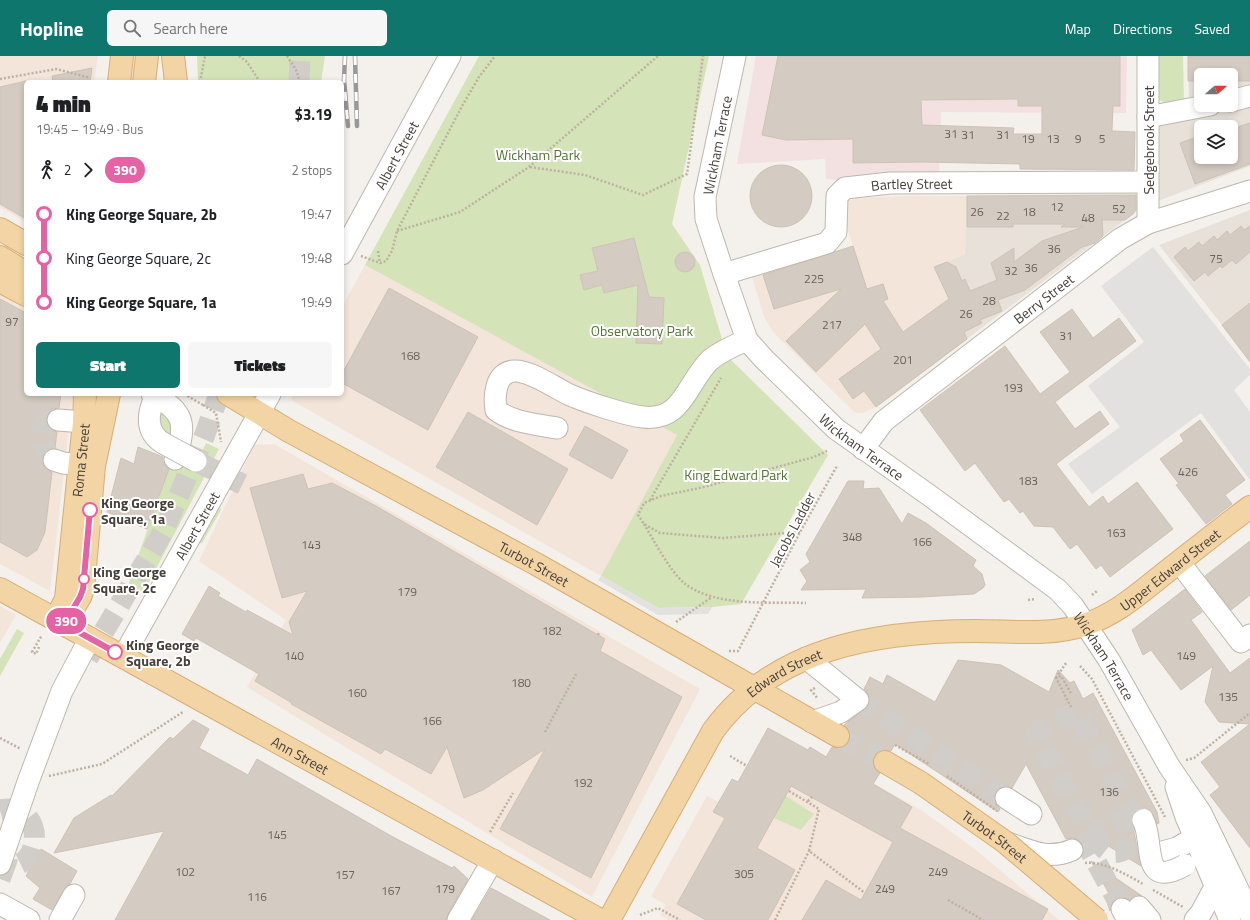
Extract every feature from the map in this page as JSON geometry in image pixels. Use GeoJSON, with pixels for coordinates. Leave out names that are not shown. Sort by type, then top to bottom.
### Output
{"type":"FeatureCollection","features":[{"type":"Feature","properties":{"kind":"main road"},"geometry":{"type":"LineString","coordinates":[[119,80],[122,56]]}},
{"type":"Feature","properties":{"kind":"main road"},"geometry":{"type":"LineString","coordinates":[[144,80],[147,56]]}},
{"type":"Feature","properties":{"kind":"main road"},"geometry":{"type":"LineString","coordinates":[[173,56],[176,80]]}},
{"type":"Feature","properties":{"kind":"main road"},"geometry":{"type":"LineString","coordinates":[[0,229],[24,243]]}},
{"type":"Feature","properties":{"kind":"main road"},"geometry":{"type":"LineString","coordinates":[[0,257],[24,271]]}},
{"type":"Feature","properties":{"kind":"main road"},"geometry":{"type":"LineString","coordinates":[[0,281],[24,294]]}},
{"type":"Feature","properties":{"kind":"main road","name":"Roma Street"},"geometry":{"type":"LineString","coordinates":[[54,626],[80,597],[83,589],[86,465],[84,422],[85,396]]}},
{"type":"Feature","properties":{"kind":"main road","name":"Roma Street"},"geometry":{"type":"LineString","coordinates":[[86,465],[109,396]]}},
{"type":"Feature","properties":{"kind":"main road","name":"Turbot Street"},"geometry":{"type":"LineString","coordinates":[[233,396],[266,410],[753,689],[838,736]]}},
{"type":"Feature","properties":{"kind":"main road"},"geometry":{"type":"LineString","coordinates":[[248,396],[266,410]]}},
{"type":"Feature","properties":{"kind":"main road","name":"Upper Edward Street"},"geometry":{"type":"LineString","coordinates":[[1085,625],[1100,620],[1119,609],[1250,507]]}},
{"type":"Feature","properties":{"kind":"main road","name":"Ann Street"},"geometry":{"type":"LineString","coordinates":[[0,589],[54,626],[90,638],[600,920]]}},
{"type":"Feature","properties":{"kind":"main road","name":"Edward Street"},"geometry":{"type":"LineString","coordinates":[[609,920],[713,731],[728,712],[753,689],[771,676],[806,658],[845,646],[902,635],[960,631],[1054,631],[1085,625]]}},
{"type":"Feature","properties":{"kind":"main road","name":"Turbot Street"},"geometry":{"type":"LineString","coordinates":[[886,762],[920,782],[1005,842],[1097,920]]}},
{"type":"Feature","properties":{"kind":"street","name":"Albert Street"},"geometry":{"type":"LineString","coordinates":[[351,254],[450,56]]}},
{"type":"Feature","properties":{"kind":"street","name":"Wickham Terrace"},"geometry":{"type":"LineString","coordinates":[[735,56],[705,197],[706,219],[747,340],[764,359],[836,429],[1058,590],[1069,601],[1125,686],[1169,766],[1201,813],[1250,914]]}},
{"type":"Feature","properties":{"kind":"street","name":"Sedgebrook Street"},"geometry":{"type":"LineString","coordinates":[[1148,56],[1148,223]]}},
{"type":"Feature","properties":{"kind":"street"},"geometry":{"type":"LineString","coordinates":[[1238,99],[1250,96]]}},
{"type":"Feature","properties":{"kind":"street"},"geometry":{"type":"LineString","coordinates":[[1148,117],[1194,108]]}},
{"type":"Feature","properties":{"kind":"street","name":"Bartley Street"},"geometry":{"type":"LineString","coordinates":[[724,274],[827,243],[836,232],[838,196],[845,188],[890,184],[1148,182]]}},
{"type":"Feature","properties":{"kind":"street","name":"Berry Street"},"geometry":{"type":"LineString","coordinates":[[863,449],[884,421],[1120,239],[1148,223],[1250,191]]}},
{"type":"Feature","properties":{"kind":"street"},"geometry":{"type":"LineString","coordinates":[[557,428],[518,421],[505,417],[496,410],[495,391],[502,378],[514,371],[526,373],[572,395],[643,417],[658,416],[669,413],[679,404],[703,368],[711,359],[731,347],[747,340]]}},
{"type":"Feature","properties":{"kind":"street"},"geometry":{"type":"LineString","coordinates":[[154,396],[150,409],[149,421],[153,433],[169,451],[196,460]]}},
{"type":"Feature","properties":{"kind":"street"},"geometry":{"type":"LineString","coordinates":[[155,396],[174,409],[182,423],[183,435],[169,451]]}},
{"type":"Feature","properties":{"kind":"street","name":"Albert Street"},"geometry":{"type":"LineString","coordinates":[[123,657],[236,455],[266,410]]}},
{"type":"Feature","properties":{"kind":"street"},"geometry":{"type":"LineString","coordinates":[[58,420],[84,422]]}},
{"type":"Feature","properties":{"kind":"street"},"geometry":{"type":"LineString","coordinates":[[54,460],[63,463],[86,465]]}},
{"type":"Feature","properties":{"kind":"street"},"geometry":{"type":"LineString","coordinates":[[1179,562],[1241,642],[1250,634]]}},
{"type":"Feature","properties":{"kind":"street"},"geometry":{"type":"LineString","coordinates":[[0,864],[28,782],[62,691],[90,638]]}},
{"type":"Feature","properties":{"kind":"street"},"geometry":{"type":"LineString","coordinates":[[806,658],[858,700],[841,712],[812,722]]}},
{"type":"Feature","properties":{"kind":"street","name":"Wickham Terrace"},"geometry":{"type":"LineString","coordinates":[[1169,766],[1186,818],[1194,853],[1215,887],[1230,920]]}},
{"type":"Feature","properties":{"kind":"street"},"geometry":{"type":"LineString","coordinates":[[1006,798],[1031,814]]}},
{"type":"Feature","properties":{"kind":"street"},"geometry":{"type":"LineString","coordinates":[[1143,820],[1148,836],[1150,858],[1155,867],[1160,871],[1171,872],[1194,853]]}},
{"type":"Feature","properties":{"kind":"street"},"geometry":{"type":"LineString","coordinates":[[1005,842],[1046,855],[1063,854],[1076,857]]}},
{"type":"Feature","properties":{"kind":"street"},"geometry":{"type":"LineString","coordinates":[[1155,854],[1177,848],[1194,853]]}},
{"type":"Feature","properties":{"kind":"street"},"geometry":{"type":"LineString","coordinates":[[458,920],[493,860]]}},
{"type":"Feature","properties":{"kind":"street"},"geometry":{"type":"LineString","coordinates":[[1192,911],[1201,913],[1215,887]]}},
{"type":"Feature","properties":{"kind":"street"},"geometry":{"type":"LineString","coordinates":[[60,920],[74,895]]}},
{"type":"Feature","properties":{"kind":"street"},"geometry":{"type":"LineString","coordinates":[[0,904],[30,920]]}},
{"type":"Feature","properties":{"kind":"path"},"geometry":{"type":"LineString","coordinates":[[200,80],[205,56]]}},
{"type":"Feature","properties":{"kind":"path"},"geometry":{"type":"LineString","coordinates":[[240,56],[259,80]]}},
{"type":"Feature","properties":{"kind":"path"},"geometry":{"type":"LineString","coordinates":[[287,56],[296,70],[299,80]]}},
{"type":"Feature","properties":{"kind":"path"},"geometry":{"type":"LineString","coordinates":[[351,254],[380,263],[386,261],[392,251],[397,231],[462,106],[479,77],[495,56]]}},
{"type":"Feature","properties":{"kind":"path"},"geometry":{"type":"LineString","coordinates":[[397,231],[460,212],[529,167],[658,56]]}},
{"type":"Feature","properties":{"kind":"path"},"geometry":{"type":"LineString","coordinates":[[529,167],[585,175],[643,195],[687,174],[703,56]]}},
{"type":"Feature","properties":{"kind":"path"},"geometry":{"type":"LineString","coordinates":[[0,79],[56,68],[87,77],[86,80]]}},
{"type":"Feature","properties":{"kind":"path"},"geometry":{"type":"LineString","coordinates":[[378,251],[380,263]]}},
{"type":"Feature","properties":{"kind":"path"},"geometry":{"type":"LineString","coordinates":[[649,500],[725,373]]}},
{"type":"Feature","properties":{"kind":"path"},"geometry":{"type":"LineString","coordinates":[[187,396],[216,413],[222,446],[236,455]]}},
{"type":"Feature","properties":{"kind":"path"},"geometry":{"type":"LineString","coordinates":[[806,603],[732,601],[712,597],[684,583],[661,554],[638,515],[644,503],[649,500],[704,487],[814,457],[828,451]]}},
{"type":"Feature","properties":{"kind":"path","name":"Jacobs Ladder"},"geometry":{"type":"LineString","coordinates":[[729,651],[738,651],[765,602],[800,532],[837,466]]}},
{"type":"Feature","properties":{"kind":"path"},"geometry":{"type":"LineString","coordinates":[[644,524],[660,533],[709,537],[750,537],[800,532]]}},
{"type":"Feature","properties":{"kind":"path"},"geometry":{"type":"LineString","coordinates":[[1092,595],[1097,591]]}},
{"type":"Feature","properties":{"kind":"path"},"geometry":{"type":"LineString","coordinates":[[676,622],[712,597]]}},
{"type":"Feature","properties":{"kind":"path"},"geometry":{"type":"LineString","coordinates":[[1028,600],[1036,599]]}},
{"type":"Feature","properties":{"kind":"path"},"geometry":{"type":"LineString","coordinates":[[39,647],[36,654],[32,652],[54,626]]}},
{"type":"Feature","properties":{"kind":"path"},"geometry":{"type":"LineString","coordinates":[[1056,678],[1066,663]]}},
{"type":"Feature","properties":{"kind":"path"},"geometry":{"type":"LineString","coordinates":[[1080,666],[1092,679],[1165,818]]}},
{"type":"Feature","properties":{"kind":"path"},"geometry":{"type":"LineString","coordinates":[[545,732],[576,674]]}},
{"type":"Feature","properties":{"kind":"path"},"geometry":{"type":"LineString","coordinates":[[1056,678],[1061,676],[1071,693]]}},
{"type":"Feature","properties":{"kind":"path"},"geometry":{"type":"LineString","coordinates":[[1056,678],[1071,707]]}},
{"type":"Feature","properties":{"kind":"path"},"geometry":{"type":"LineString","coordinates":[[28,782],[102,764],[182,712]]}},
{"type":"Feature","properties":{"kind":"path"},"geometry":{"type":"LineString","coordinates":[[1169,766],[1194,758],[1250,713]]}},
{"type":"Feature","properties":{"kind":"path"},"geometry":{"type":"LineString","coordinates":[[0,738],[37,758]]}},
{"type":"Feature","properties":{"kind":"path"},"geometry":{"type":"LineString","coordinates":[[730,756],[747,766]]}},
{"type":"Feature","properties":{"kind":"path"},"geometry":{"type":"LineString","coordinates":[[775,920],[809,851],[819,809],[789,791]]}},
{"type":"Feature","properties":{"kind":"path"},"geometry":{"type":"LineString","coordinates":[[490,832],[513,793]]}},
{"type":"Feature","properties":{"kind":"path"},"geometry":{"type":"LineString","coordinates":[[808,802],[812,798]]}},
{"type":"Feature","properties":{"kind":"path"},"geometry":{"type":"LineString","coordinates":[[809,851],[865,893]]}},
{"type":"Feature","properties":{"kind":"path"},"geometry":{"type":"LineString","coordinates":[[1076,857],[1094,862],[1130,877],[1144,885]]}},
{"type":"Feature","properties":{"kind":"path"},"geometry":{"type":"LineString","coordinates":[[1150,888],[1192,911]]}},
{"type":"Feature","properties":{"kind":"path"},"geometry":{"type":"LineString","coordinates":[[948,900],[983,920]]}},
{"type":"Feature","properties":{"kind":"path"},"geometry":{"type":"LineString","coordinates":[[640,915],[658,908],[680,920]]}},
{"type":"Feature","properties":{"kind":"shaded area"},"geometry":{"type":"Polygon","coordinates":[[[0,56],[98,56],[94,80],[24,80],[24,221],[0,207],[0,56]]]}},
{"type":"Feature","properties":{"kind":"shaded area"},"geometry":{"type":"Polygon","coordinates":[[[756,56],[1127,56],[1126,113],[941,112],[939,177],[854,181],[826,179],[825,159],[737,164],[756,56]]]}},
{"type":"Feature","properties":{"kind":"shaded area"},"geometry":{"type":"Polygon","coordinates":[[[1188,56],[1250,56],[1250,85],[1238,88],[1238,68],[1194,68],[1194,96],[1189,97],[1188,56]]]}},
{"type":"Feature","properties":{"kind":"shaded area"},"geometry":{"type":"Polygon","coordinates":[[[1250,105],[1250,166],[1158,201],[1159,125],[1218,112],[1238,112],[1238,108],[1250,105]]]}},
{"type":"Feature","properties":{"kind":"shaded area"},"geometry":{"type":"Polygon","coordinates":[[[1136,195],[1136,210],[1133,214],[967,339],[934,267],[965,254],[966,196],[1136,195]]]}},
{"type":"Feature","properties":{"kind":"shaded area"},"geometry":{"type":"Polygon","coordinates":[[[966,196],[965,254],[934,268],[967,339],[876,407],[863,413],[856,413],[774,333],[764,317],[752,277],[853,246],[848,230],[848,201],[855,198],[966,196]]]}},
{"type":"Feature","properties":{"kind":"shaded area"},"geometry":{"type":"Polygon","coordinates":[[[1250,210],[1250,303],[1222,325],[1159,245],[1250,210]]]}},
{"type":"Feature","properties":{"kind":"shaded area"},"geometry":{"type":"Polygon","coordinates":[[[1153,247],[1250,369],[1250,375],[1234,390],[1250,412],[1250,480],[1201,413],[1092,494],[1068,464],[1120,427],[1088,386],[1144,342],[1101,286],[1153,247]]]}},
{"type":"Feature","properties":{"kind":"shaded area"},"geometry":{"type":"Polygon","coordinates":[[[365,265],[677,435],[601,576],[291,400],[293,396],[344,396],[344,303],[365,265]]]}},
{"type":"Feature","properties":{"kind":"shaded area"},"geometry":{"type":"Polygon","coordinates":[[[0,292],[24,305],[24,396],[73,396],[50,591],[0,564],[0,292]]]}},
{"type":"Feature","properties":{"kind":"shaded area"},"geometry":{"type":"Polygon","coordinates":[[[274,444],[700,689],[592,897],[247,687],[286,620],[199,561],[254,445],[274,444]]]}},
{"type":"Feature","properties":{"kind":"shaded area"},"geometry":{"type":"Polygon","coordinates":[[[601,576],[658,608],[712,607],[708,614],[658,615],[598,580],[601,576]]]}},
{"type":"Feature","properties":{"kind":"shaded area"},"geometry":{"type":"Polygon","coordinates":[[[0,606],[16,615],[0,643],[0,606]]]}},
{"type":"Feature","properties":{"kind":"shaded area"},"geometry":{"type":"Polygon","coordinates":[[[768,728],[808,750],[810,747],[921,810],[976,850],[1059,920],[669,920],[660,915],[666,905],[652,897],[652,895],[707,796],[719,802],[732,779],[738,782],[768,728]]]}},
{"type":"Feature","properties":{"kind":"green space"},"geometry":{"type":"Polygon","coordinates":[[[197,56],[325,56],[321,80],[198,80],[197,56]]]}},
{"type":"Feature","properties":{"kind":"green space"},"geometry":{"type":"Polygon","coordinates":[[[479,56],[709,56],[672,224],[700,265],[727,356],[828,455],[741,604],[712,607],[658,608],[601,576],[677,435],[365,265],[479,56]]]}},
{"type":"Feature","properties":{"kind":"green space"},"geometry":{"type":"Polygon","coordinates":[[[1158,56],[1183,56],[1184,100],[1165,103],[1158,99],[1158,56]]]}},
{"type":"Feature","properties":{"kind":"green space"},"geometry":{"type":"Polygon","coordinates":[[[159,410],[171,419],[172,437],[165,431],[162,425],[159,410]]]}},
{"type":"Feature","properties":{"kind":"green space"},"geometry":{"type":"Polygon","coordinates":[[[206,443],[219,449],[146,588],[131,597],[129,582],[172,460],[193,470],[206,443]]]}},
{"type":"Feature","properties":{"kind":"green space"},"geometry":{"type":"Polygon","coordinates":[[[219,506],[221,510],[202,543],[193,544],[212,508],[219,506]]]}},
{"type":"Feature","properties":{"kind":"green space"},"geometry":{"type":"Polygon","coordinates":[[[17,629],[24,633],[0,676],[0,659],[17,629]]]}},
{"type":"Feature","properties":{"kind":"green space"},"geometry":{"type":"Polygon","coordinates":[[[786,796],[814,814],[801,830],[765,814],[786,796]]]}},
{"type":"Feature","properties":{"kind":"building"},"geometry":{"type":"Polygon","coordinates":[[[778,56],[1120,56],[1120,106],[1113,106],[1112,131],[1135,132],[1134,170],[1020,169],[1020,164],[922,162],[853,163],[853,139],[786,140],[762,135],[778,56]],[[1018,99],[921,100],[922,125],[1014,128],[1013,134],[1042,134],[1042,106],[1018,106],[1018,99]]]}},
{"type":"Feature","properties":{"kind":"building"},"geometry":{"type":"Polygon","coordinates":[[[1188,56],[1250,56],[1250,81],[1238,81],[1238,68],[1194,68],[1194,81],[1188,81],[1188,56]]]}},
{"type":"Feature","properties":{"kind":"building"},"geometry":{"type":"Polygon","coordinates":[[[92,68],[90,80],[53,80],[52,76],[92,68]]]}},
{"type":"Feature","properties":{"kind":"building"},"geometry":{"type":"Polygon","coordinates":[[[24,81],[24,218],[0,204],[0,87],[24,81]]]}},
{"type":"Feature","properties":{"kind":"building"},"geometry":{"type":"Polygon","coordinates":[[[1250,123],[1250,164],[1195,184],[1180,143],[1194,138],[1194,164],[1238,164],[1238,127],[1250,123]]]}},
{"type":"Feature","properties":{"kind":"building"},"geometry":{"type":"Polygon","coordinates":[[[781,165],[793,168],[803,174],[809,184],[812,196],[809,208],[803,218],[793,224],[781,227],[769,224],[759,218],[753,208],[750,196],[753,184],[759,174],[769,168],[781,165]]]}},
{"type":"Feature","properties":{"kind":"building"},"geometry":{"type":"Polygon","coordinates":[[[1136,195],[1136,210],[1133,214],[1125,220],[1102,220],[1103,236],[1095,243],[1082,247],[1025,290],[998,300],[1002,311],[980,320],[982,323],[964,332],[967,339],[876,407],[864,391],[853,399],[839,379],[881,349],[865,324],[816,372],[786,341],[841,289],[774,309],[763,275],[853,246],[867,289],[883,284],[888,299],[883,301],[903,332],[949,299],[934,267],[947,262],[956,267],[962,281],[965,279],[970,291],[997,280],[991,263],[1014,248],[1014,262],[1042,241],[1083,227],[1061,227],[1065,224],[1013,224],[1013,227],[967,227],[967,196],[1136,195]]]}},
{"type":"Feature","properties":{"kind":"building"},"geometry":{"type":"Polygon","coordinates":[[[1241,226],[1244,230],[1250,226],[1250,252],[1236,264],[1232,260],[1222,268],[1220,266],[1208,276],[1205,272],[1194,281],[1174,257],[1185,247],[1188,251],[1199,242],[1202,246],[1214,236],[1217,240],[1227,231],[1230,235],[1241,226]]]}},
{"type":"Feature","properties":{"kind":"building"},"geometry":{"type":"Polygon","coordinates":[[[634,238],[649,297],[664,298],[662,344],[636,343],[638,285],[604,293],[602,285],[584,290],[580,275],[598,271],[592,248],[634,238]]]}},
{"type":"Feature","properties":{"kind":"building"},"geometry":{"type":"Polygon","coordinates":[[[685,252],[692,255],[695,262],[692,269],[685,272],[678,269],[675,262],[678,255],[685,252]]]}},
{"type":"Feature","properties":{"kind":"building"},"geometry":{"type":"Polygon","coordinates":[[[389,288],[478,337],[428,430],[344,384],[344,370],[389,288]]]}},
{"type":"Feature","properties":{"kind":"building"},"geometry":{"type":"Polygon","coordinates":[[[0,299],[24,312],[24,396],[61,396],[59,408],[52,409],[46,419],[47,426],[57,432],[55,448],[46,451],[42,463],[45,468],[52,472],[45,532],[37,550],[27,557],[0,542],[0,299]]]}},
{"type":"Feature","properties":{"kind":"building"},"geometry":{"type":"Polygon","coordinates":[[[1250,303],[1250,362],[1222,325],[1250,303]]]}},
{"type":"Feature","properties":{"kind":"building"},"geometry":{"type":"Polygon","coordinates":[[[1072,309],[1093,338],[1119,318],[1136,341],[1055,402],[1075,429],[1100,411],[1109,424],[1056,464],[1089,507],[1103,496],[1108,504],[1137,482],[1173,529],[1110,577],[1101,565],[1096,569],[1077,544],[1070,549],[1053,527],[1034,526],[1023,511],[1020,513],[1009,499],[1004,502],[975,463],[965,471],[920,410],[1005,346],[1040,394],[1070,372],[1040,332],[1072,309]]]}},
{"type":"Feature","properties":{"kind":"building"},"geometry":{"type":"Polygon","coordinates":[[[468,412],[568,469],[537,525],[436,467],[468,412]]]}},
{"type":"Feature","properties":{"kind":"building"},"geometry":{"type":"Polygon","coordinates":[[[1200,420],[1245,480],[1225,495],[1232,504],[1206,524],[1176,485],[1179,484],[1160,459],[1184,441],[1180,435],[1200,420]]]}},
{"type":"Feature","properties":{"kind":"building"},"geometry":{"type":"Polygon","coordinates":[[[585,426],[628,450],[612,479],[569,455],[585,426]]]}},
{"type":"Feature","properties":{"kind":"building"},"geometry":{"type":"Polygon","coordinates":[[[138,447],[163,457],[163,462],[169,469],[147,529],[107,512],[121,458],[134,464],[138,447]]]}},
{"type":"Feature","properties":{"kind":"building"},"geometry":{"type":"Polygon","coordinates":[[[303,474],[308,489],[332,483],[376,506],[605,639],[600,651],[682,697],[591,878],[500,829],[545,749],[483,790],[464,798],[447,747],[431,774],[385,749],[381,754],[291,704],[292,703],[255,681],[259,674],[196,638],[194,641],[182,634],[209,586],[220,593],[218,596],[246,612],[247,610],[293,635],[289,622],[307,591],[282,598],[250,488],[303,474]]]}},
{"type":"Feature","properties":{"kind":"building"},"geometry":{"type":"Polygon","coordinates":[[[848,481],[864,481],[863,489],[879,488],[902,524],[908,513],[926,523],[976,560],[973,566],[982,574],[985,585],[983,588],[974,594],[862,598],[866,589],[801,590],[807,581],[800,570],[810,562],[806,554],[848,481]]]}},
{"type":"Feature","properties":{"kind":"building"},"geometry":{"type":"Polygon","coordinates":[[[1250,541],[1250,595],[1231,610],[1205,576],[1250,541]]]}},
{"type":"Feature","properties":{"kind":"building"},"geometry":{"type":"Polygon","coordinates":[[[1185,589],[1202,612],[1191,620],[1230,673],[1250,658],[1250,724],[1219,722],[1205,702],[1213,666],[1181,690],[1151,650],[1143,655],[1132,630],[1185,589]]]}},
{"type":"Feature","properties":{"kind":"building"},"geometry":{"type":"Polygon","coordinates":[[[958,660],[1001,665],[1049,692],[1058,670],[1070,683],[1074,681],[1083,699],[1093,693],[1157,812],[1159,823],[1157,824],[1151,811],[1145,808],[1138,809],[1131,818],[1141,866],[1092,836],[1084,849],[1080,841],[1074,838],[1066,839],[1026,764],[1012,788],[1007,786],[1001,787],[996,792],[994,797],[995,803],[1000,809],[998,812],[895,744],[891,751],[879,751],[874,756],[874,768],[880,773],[873,784],[912,807],[900,828],[1048,909],[1042,920],[802,920],[826,880],[861,900],[893,842],[791,786],[757,848],[795,870],[768,920],[706,920],[677,904],[725,818],[713,812],[732,779],[738,782],[768,728],[808,750],[810,747],[826,757],[832,747],[844,747],[849,742],[849,730],[844,725],[868,706],[869,695],[864,689],[870,677],[883,684],[887,675],[935,702],[958,660]]]}},
{"type":"Feature","properties":{"kind":"building"},"geometry":{"type":"Polygon","coordinates":[[[193,720],[209,729],[199,748],[248,775],[257,759],[393,837],[452,868],[454,866],[468,879],[446,920],[115,920],[164,831],[54,853],[74,818],[111,795],[112,796],[170,737],[173,739],[193,720]]]}},
{"type":"Feature","properties":{"kind":"building"},"geometry":{"type":"Polygon","coordinates":[[[1250,724],[1250,848],[1210,795],[1220,787],[1201,762],[1250,724]]]}},
{"type":"Feature","properties":{"kind":"building"},"geometry":{"type":"Polygon","coordinates":[[[41,849],[77,871],[70,884],[64,889],[52,910],[33,899],[40,888],[26,876],[41,849]]]}},
{"type":"Feature","properties":{"kind":"building"},"geometry":{"type":"Polygon","coordinates":[[[1091,861],[1142,896],[1136,895],[1130,900],[1123,897],[1117,898],[1112,903],[1110,911],[1107,902],[1112,899],[1091,861]]]}},
{"type":"Feature","properties":{"kind":"building"},"geometry":{"type":"Polygon","coordinates":[[[491,888],[550,920],[472,920],[491,888]]]}},
{"type":"Feature","properties":{"kind":"tunnel"},"geometry":{"type":"LineString","coordinates":[[299,80],[300,56]]}},
{"type":"Feature","properties":{"kind":"tunnel"},"geometry":{"type":"LineString","coordinates":[[88,658],[163,532],[204,437],[218,396]]}},
{"type":"Feature","properties":{"kind":"tunnel"},"geometry":{"type":"LineString","coordinates":[[54,460],[46,452],[41,436],[44,425],[48,421],[58,420]]}},
{"type":"Feature","properties":{"kind":"tunnel"},"geometry":{"type":"LineString","coordinates":[[196,461],[250,488]]}},
{"type":"Feature","properties":{"kind":"tunnel"},"geometry":{"type":"LineString","coordinates":[[858,700],[1006,798]]}},
{"type":"Feature","properties":{"kind":"tunnel"},"geometry":{"type":"LineString","coordinates":[[1132,813],[1091,835],[1036,733],[1077,712],[1132,813],[1143,820]]}},
{"type":"Feature","properties":{"kind":"tunnel"},"geometry":{"type":"LineString","coordinates":[[838,736],[885,762]]}},
{"type":"Feature","properties":{"kind":"tunnel"},"geometry":{"type":"LineString","coordinates":[[0,810],[15,810],[26,816],[32,825],[34,838],[32,850],[26,860],[15,865],[0,865]]}},
{"type":"Feature","properties":{"kind":"tunnel"},"geometry":{"type":"LineString","coordinates":[[1094,833],[1101,845],[1107,851],[1122,851],[1130,845],[1134,835],[1132,826],[1126,816]]}},
{"type":"Feature","properties":{"kind":"tunnel"},"geometry":{"type":"LineString","coordinates":[[1091,835],[1089,849],[1122,909]]}},
{"type":"Feature","properties":{"kind":"tunnel"},"geometry":{"type":"LineString","coordinates":[[0,879],[7,860],[7,846]]}},
{"type":"Feature","properties":{"kind":"railway"},"geometry":{"type":"LineString","coordinates":[[345,56],[344,80],[348,126]]}},
{"type":"Feature","properties":{"kind":"railway"},"geometry":{"type":"LineString","coordinates":[[355,56],[357,126]]}},
{"type":"Feature","properties":{"kind":"bus line","name":"390"},"geometry":{"type":"LineString","coordinates":[[90,510],[83,589],[64,624],[115,652]]}},
{"type":"Feature","properties":{"kind":"place","name":"King George Square, 1a"},"geometry":{"type":"Point","coordinates":[90,510]}},
{"type":"Feature","properties":{"kind":"place","name":"King George Square, 2c"},"geometry":{"type":"Point","coordinates":[84,579]}},
{"type":"Feature","properties":{"kind":"place","name":"King George Square, 2b"},"geometry":{"type":"Point","coordinates":[115,652]}},
{"type":"Feature","properties":{"kind":"park label","name":"Wickham Park"},"geometry":{"type":"Point","coordinates":[538,154]}},
{"type":"Feature","properties":{"kind":"park label","name":"Observatory Park"},"geometry":{"type":"Point","coordinates":[642,330]}},
{"type":"Feature","properties":{"kind":"park label","name":"King Edward Park"},"geometry":{"type":"Point","coordinates":[736,474]}}]}
